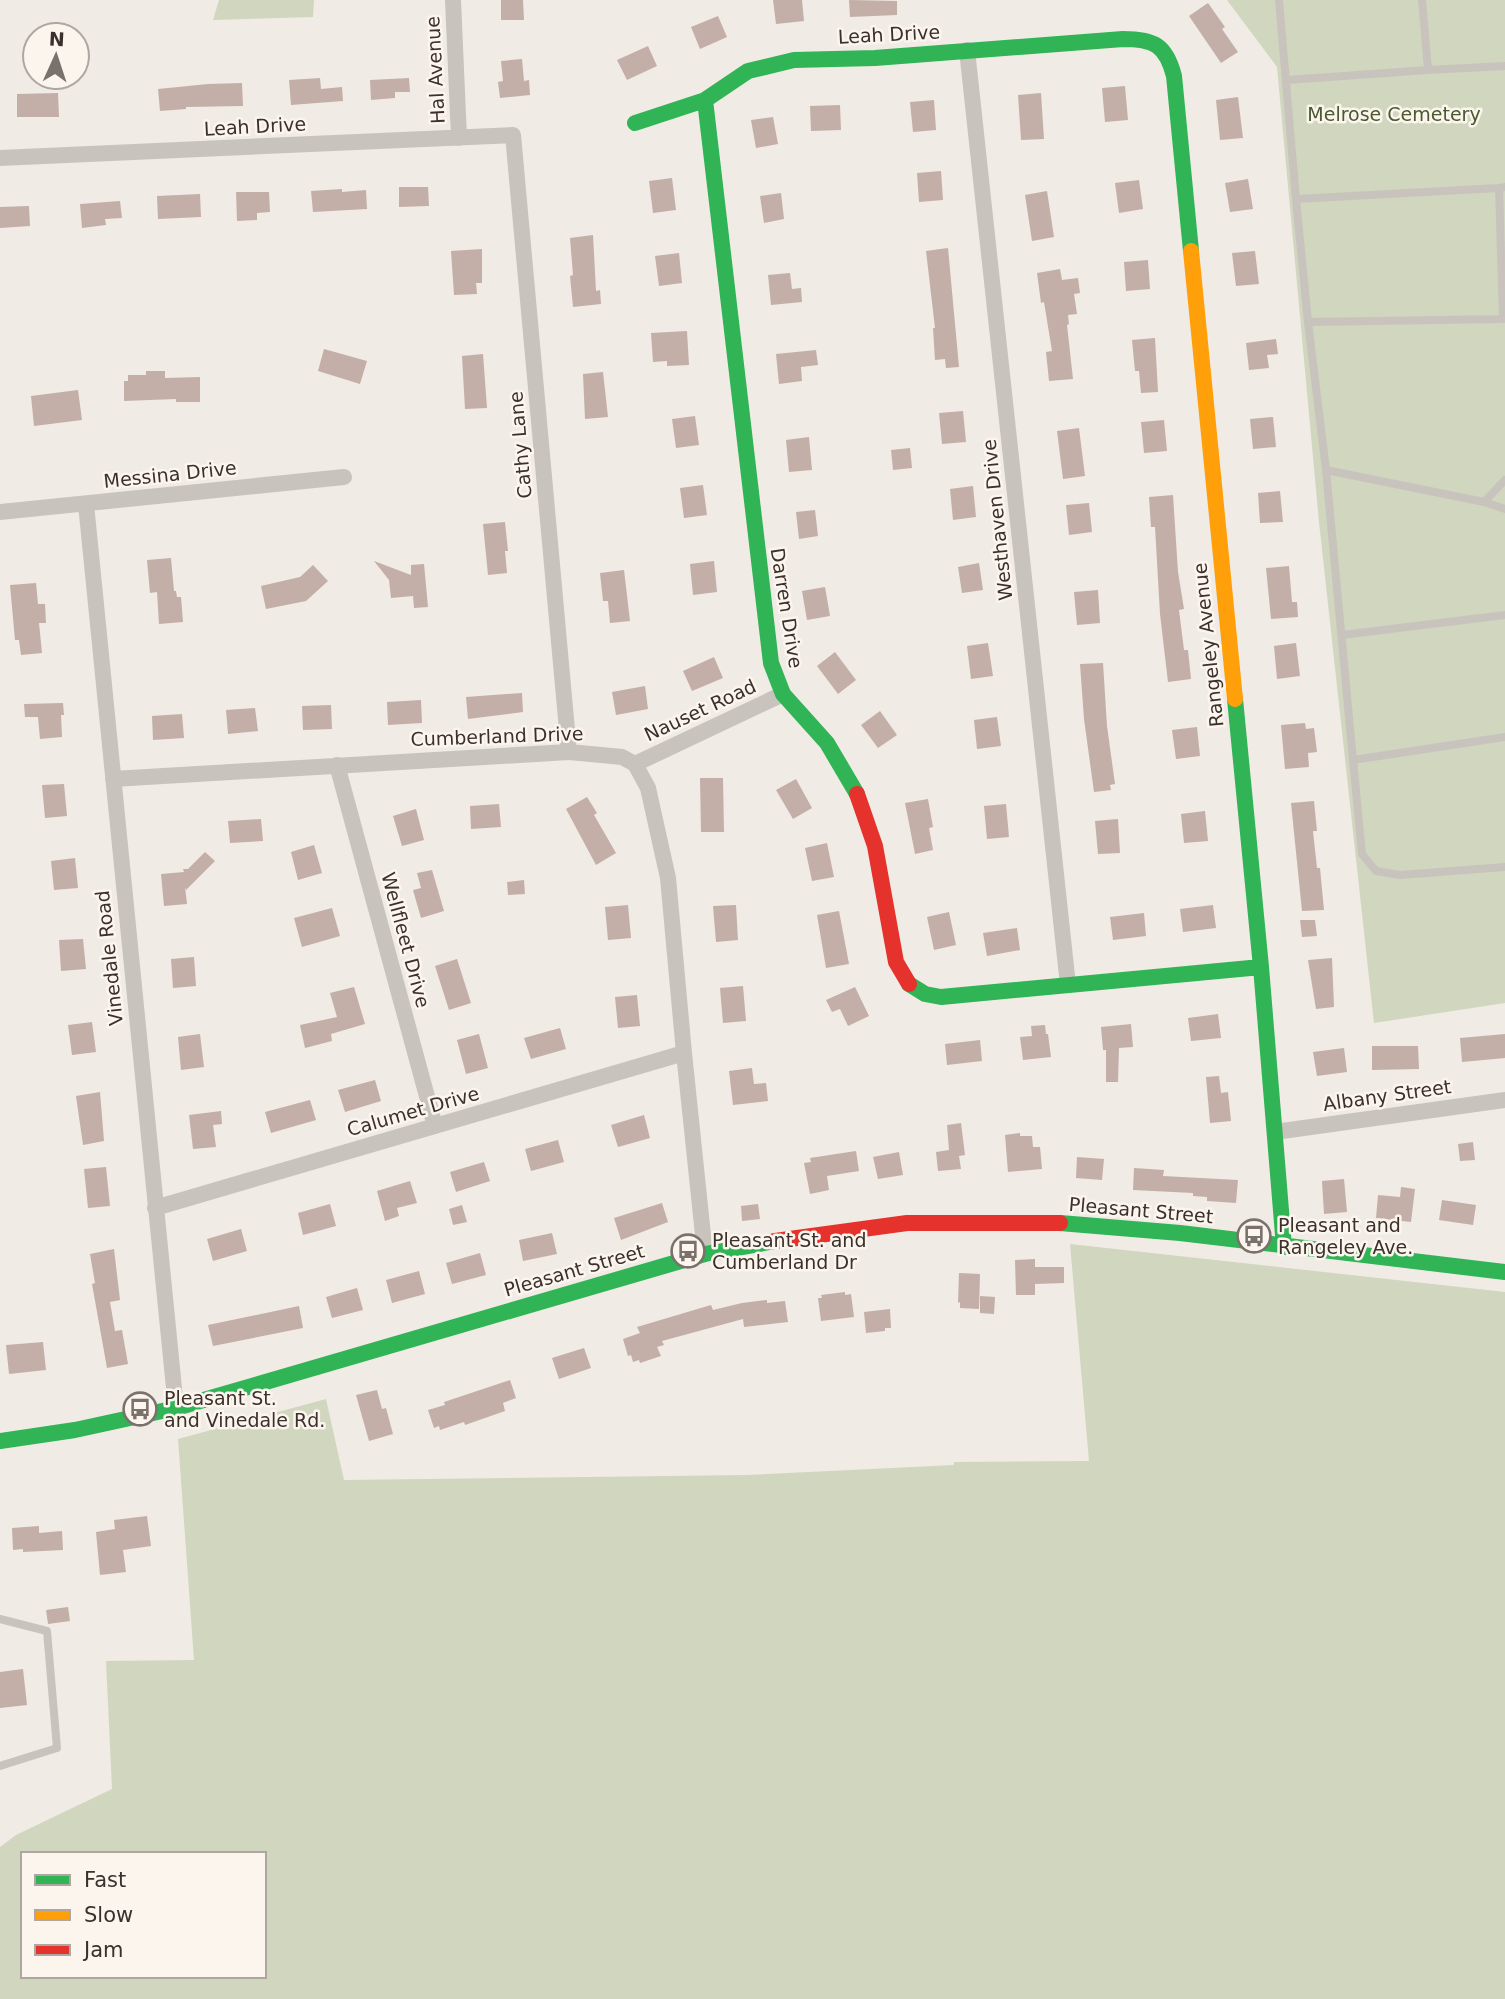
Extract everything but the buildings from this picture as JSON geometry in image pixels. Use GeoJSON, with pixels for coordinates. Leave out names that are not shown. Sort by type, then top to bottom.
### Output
{"type":"FeatureCollection","features":[{"type":"Feature","properties":{"kind":"street","name":"Hal Avenue"},"geometry":{"type":"LineString","coordinates":[[453,0],[459,138]]}},
{"type":"Feature","properties":{"kind":"street","name":"Leah Drive"},"geometry":{"type":"LineString","coordinates":[[635,123],[705,100],[748,71],[794,60],[875,58],[1123,39],[1148,40],[1158,45]]}},
{"type":"Feature","properties":{"kind":"street","name":"Rangeley Avenue"},"geometry":{"type":"LineString","coordinates":[[1158,45],[1166,52],[1174,76],[1261,967],[1284,1247]]}},
{"type":"Feature","properties":{"kind":"street","name":"Westhaven Drive"},"geometry":{"type":"LineString","coordinates":[[967,50],[1068,985]]}},
{"type":"Feature","properties":{"kind":"street","name":"Darren Drive"},"geometry":{"type":"LineString","coordinates":[[705,100],[768,650],[773,673],[783,694],[827,743],[861,801],[875,846],[896,962],[901,976],[910,987],[941,997],[1261,967]]}},
{"type":"Feature","properties":{"kind":"street","name":"Leah Drive"},"geometry":{"type":"LineString","coordinates":[[0,158],[513,135]]}},
{"type":"Feature","properties":{"kind":"street","name":"Cathy Lane"},"geometry":{"type":"LineString","coordinates":[[513,135],[569,752]]}},
{"type":"Feature","properties":{"kind":"street","name":"Messina Drive"},"geometry":{"type":"LineString","coordinates":[[0,512],[344,477]]}},
{"type":"Feature","properties":{"kind":"street","name":"Vinedale Road"},"geometry":{"type":"LineString","coordinates":[[86,504],[176,1408]]}},
{"type":"Feature","properties":{"kind":"street","name":"Nauset Road"},"geometry":{"type":"LineString","coordinates":[[635,764],[783,694]]}},
{"type":"Feature","properties":{"kind":"street","name":"Cumberland Drive"},"geometry":{"type":"LineString","coordinates":[[113,779],[569,752],[622,757],[635,764]]}},
{"type":"Feature","properties":{"kind":"street"},"geometry":{"type":"LineString","coordinates":[[635,764],[648,788],[668,878],[705,1254]]}},
{"type":"Feature","properties":{"kind":"street","name":"Wellfleet Drive"},"geometry":{"type":"LineString","coordinates":[[337,765],[435,1126]]}},
{"type":"Feature","properties":{"kind":"street","name":"Calumet Drive"},"geometry":{"type":"LineString","coordinates":[[155,1208],[684,1053]]}},
{"type":"Feature","properties":{"kind":"street","name":"Albany Street"},"geometry":{"type":"LineString","coordinates":[[1275,1132],[1505,1100]]}},
{"type":"Feature","properties":{"kind":"street","name":"Pleasant Street"},"geometry":{"type":"LineString","coordinates":[[0,1441],[75,1430],[176,1408],[705,1254],[800,1237],[919,1223],[1061,1223],[1180,1233],[1505,1272]]}},
{"type":"Feature","properties":{"kind":"lane"},"geometry":{"type":"LineString","coordinates":[[1279,0],[1308,323],[1326,470],[1362,854],[1376,871],[1385,874],[1505,867]]}},
{"type":"Feature","properties":{"kind":"lane"},"geometry":{"type":"LineString","coordinates":[[1422,0],[1428,70]]}},
{"type":"Feature","properties":{"kind":"lane"},"geometry":{"type":"LineString","coordinates":[[1287,80],[1505,66]]}},
{"type":"Feature","properties":{"kind":"lane"},"geometry":{"type":"LineString","coordinates":[[1296,199],[1502,187],[1505,330]]}},
{"type":"Feature","properties":{"kind":"lane"},"geometry":{"type":"LineString","coordinates":[[1308,323],[1503,318]]}},
{"type":"Feature","properties":{"kind":"lane"},"geometry":{"type":"LineString","coordinates":[[1326,470],[1485,502],[1505,509]]}},
{"type":"Feature","properties":{"kind":"lane"},"geometry":{"type":"LineString","coordinates":[[1485,502],[1505,480]]}},
{"type":"Feature","properties":{"kind":"lane"},"geometry":{"type":"LineString","coordinates":[[1342,635],[1505,615]]}},
{"type":"Feature","properties":{"kind":"lane"},"geometry":{"type":"LineString","coordinates":[[1353,760],[1505,737]]}},
{"type":"Feature","properties":{"kind":"lane"},"geometry":{"type":"LineString","coordinates":[[0,1619],[47,1631],[57,1748],[0,1766]]}},
{"type":"Feature","properties":{"kind":"green space"},"geometry":{"type":"Polygon","coordinates":[[[219,0],[314,0],[313,17],[213,20],[219,0]]]}},
{"type":"Feature","properties":{"kind":"green space","name":"Melrose Cemetery"},"geometry":{"type":"Polygon","coordinates":[[[1227,0],[1505,0],[1505,1003],[1374,1023],[1319,522],[1277,67],[1227,0]]]}},
{"type":"Feature","properties":{"kind":"green space"},"geometry":{"type":"Polygon","coordinates":[[[1070,1244],[1505,1292],[1505,1999],[0,1999],[0,1847],[16,1835],[112,1789],[106,1661],[194,1660],[178,1439],[326,1399],[344,1480],[746,1475],[954,1465],[954,1462],[1089,1461],[1070,1244]]]}},
{"type":"Feature","properties":{"kind":"traffic: fast"},"geometry":{"type":"LineString","coordinates":[[635,123],[705,100],[748,71],[794,60],[875,58],[1123,39],[1143,40],[1163,51],[1174,76],[1191,251]]}},
{"type":"Feature","properties":{"kind":"traffic: fast"},"geometry":{"type":"LineString","coordinates":[[705,100],[771,663],[783,694],[827,743],[857,794]]}},
{"type":"Feature","properties":{"kind":"traffic: fast"},"geometry":{"type":"LineString","coordinates":[[1235,699],[1284,1247]]}},
{"type":"Feature","properties":{"kind":"traffic: fast"},"geometry":{"type":"LineString","coordinates":[[909,984],[925,994],[941,997],[1261,967]]}},
{"type":"Feature","properties":{"kind":"traffic: fast"},"geometry":{"type":"LineString","coordinates":[[1060,1223],[1180,1233],[1505,1272]]}},
{"type":"Feature","properties":{"kind":"traffic: fast"},"geometry":{"type":"LineString","coordinates":[[0,1441],[75,1430],[176,1408],[705,1254],[775,1241]]}},
{"type":"Feature","properties":{"kind":"traffic: slow"},"geometry":{"type":"LineString","coordinates":[[1191,251],[1235,699]]}},
{"type":"Feature","properties":{"kind":"traffic: jam"},"geometry":{"type":"LineString","coordinates":[[857,794],[875,846],[896,962],[909,984]]}},
{"type":"Feature","properties":{"kind":"traffic: jam"},"geometry":{"type":"LineString","coordinates":[[775,1241],[907,1223],[1060,1223]]}},
{"type":"Feature","properties":{"kind":"place","name":"Pleasant and Rangeley Ave."},"geometry":{"type":"Point","coordinates":[1254,1236]}},
{"type":"Feature","properties":{"kind":"place","name":"Pleasant St. and Cumberland Dr"},"geometry":{"type":"Point","coordinates":[688,1251]}},
{"type":"Feature","properties":{"kind":"place","name":"Pleasant St. and Vinedale Rd."},"geometry":{"type":"Point","coordinates":[140,1409]}}]}
